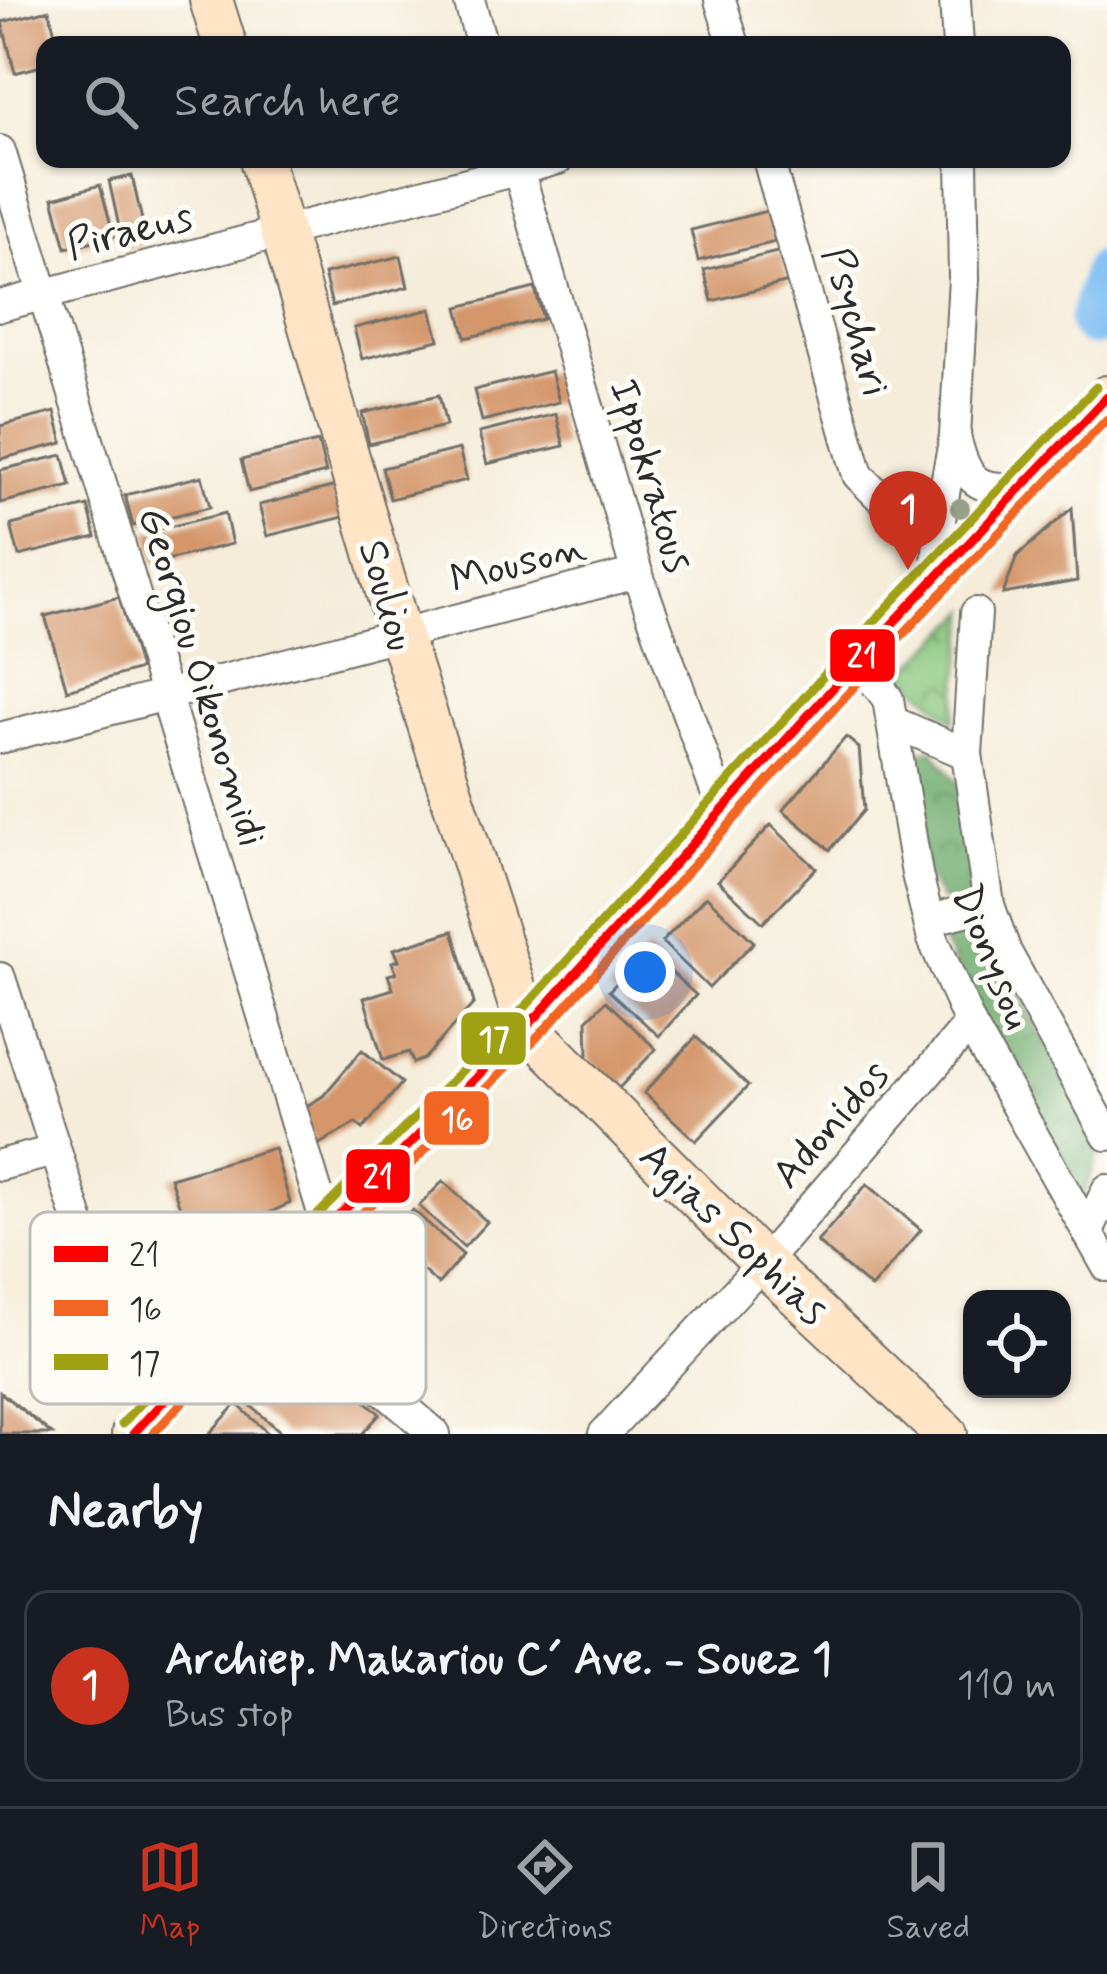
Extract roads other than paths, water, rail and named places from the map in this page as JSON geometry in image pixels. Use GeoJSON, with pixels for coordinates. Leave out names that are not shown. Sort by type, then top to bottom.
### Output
{"type":"FeatureCollection","features":[{"type":"Feature","properties":{"kind":"street"},"geometry":{"type":"LineString","coordinates":[[212,0],[222,36]]}},
{"type":"Feature","properties":{"kind":"street"},"geometry":{"type":"LineString","coordinates":[[469,0],[479,36]]}},
{"type":"Feature","properties":{"kind":"street"},"geometry":{"type":"LineString","coordinates":[[720,0],[731,36]]}},
{"type":"Feature","properties":{"kind":"street"},"geometry":{"type":"LineString","coordinates":[[955,0],[957,36]]}},
{"type":"Feature","properties":{"kind":"street","name":"Georgiou Oikonomidi"},"geometry":{"type":"LineString","coordinates":[[0,151],[323,1212]]}},
{"type":"Feature","properties":{"kind":"street","name":"Souliou"},"geometry":{"type":"LineString","coordinates":[[264,168],[400,635],[527,1027]]}},
{"type":"Feature","properties":{"kind":"street","name":"Piraeus"},"geometry":{"type":"LineString","coordinates":[[0,306],[284,233],[507,168]]}},
{"type":"Feature","properties":{"kind":"street","name":"Ippokratous"},"geometry":{"type":"LineString","coordinates":[[518,168],[638,573],[723,811]]}},
{"type":"Feature","properties":{"kind":"street","name":"Psychari"},"geometry":{"type":"LineString","coordinates":[[771,168],[858,475],[880,497]]}},
{"type":"Feature","properties":{"kind":"street"},"geometry":{"type":"LineString","coordinates":[[936,578],[941,509],[956,436],[964,278],[962,168]]}},
{"type":"Feature","properties":{"kind":"street"},"geometry":{"type":"LineString","coordinates":[[341,1212],[527,1027],[858,660],[1107,397]]}},
{"type":"Feature","properties":{"kind":"street"},"geometry":{"type":"LineString","coordinates":[[956,436],[963,466],[976,480],[994,490],[1025,487]]}},
{"type":"Feature","properties":{"kind":"street","name":"Mouson"},"geometry":{"type":"LineString","coordinates":[[0,738],[638,573]]}},
{"type":"Feature","properties":{"kind":"street"},"geometry":{"type":"LineString","coordinates":[[976,613],[968,754],[989,905],[1006,952],[1107,1135]]}},
{"type":"Feature","properties":{"kind":"street","name":"Dionysou"},"geometry":{"type":"LineString","coordinates":[[858,660],[888,699],[928,920],[970,1024],[1107,1266]]}},
{"type":"Feature","properties":{"kind":"street"},"geometry":{"type":"LineString","coordinates":[[893,722],[968,754]]}},
{"type":"Feature","properties":{"kind":"street"},"geometry":{"type":"LineString","coordinates":[[928,920],[989,905]]}},
{"type":"Feature","properties":{"kind":"street"},"geometry":{"type":"LineString","coordinates":[[0,978],[74,1212]]}},
{"type":"Feature","properties":{"kind":"street","name":"Adonidos"},"geometry":{"type":"LineString","coordinates":[[604,1434],[763,1263],[970,1024]]}},
{"type":"Feature","properties":{"kind":"street","name":"Agias Sophias"},"geometry":{"type":"LineString","coordinates":[[527,1027],[763,1263],[946,1434]]}},
{"type":"Feature","properties":{"kind":"street"},"geometry":{"type":"LineString","coordinates":[[0,1166],[54,1151]]}},
{"type":"Feature","properties":{"kind":"street"},"geometry":{"type":"LineString","coordinates":[[1089,1229],[1107,1190]]}},
{"type":"Feature","properties":{"kind":"street"},"geometry":{"type":"LineString","coordinates":[[389,1404],[415,1428]]}},
{"type":"Feature","properties":{"kind":"waterway"},"geometry":{"type":"LineString","coordinates":[[1094,321],[1107,274]]}},
{"type":"Feature","properties":{"kind":"place","name":"Archiep. Makariou C´ Ave. - Souez 1"},"geometry":{"type":"Point","coordinates":[908,570]}}]}
